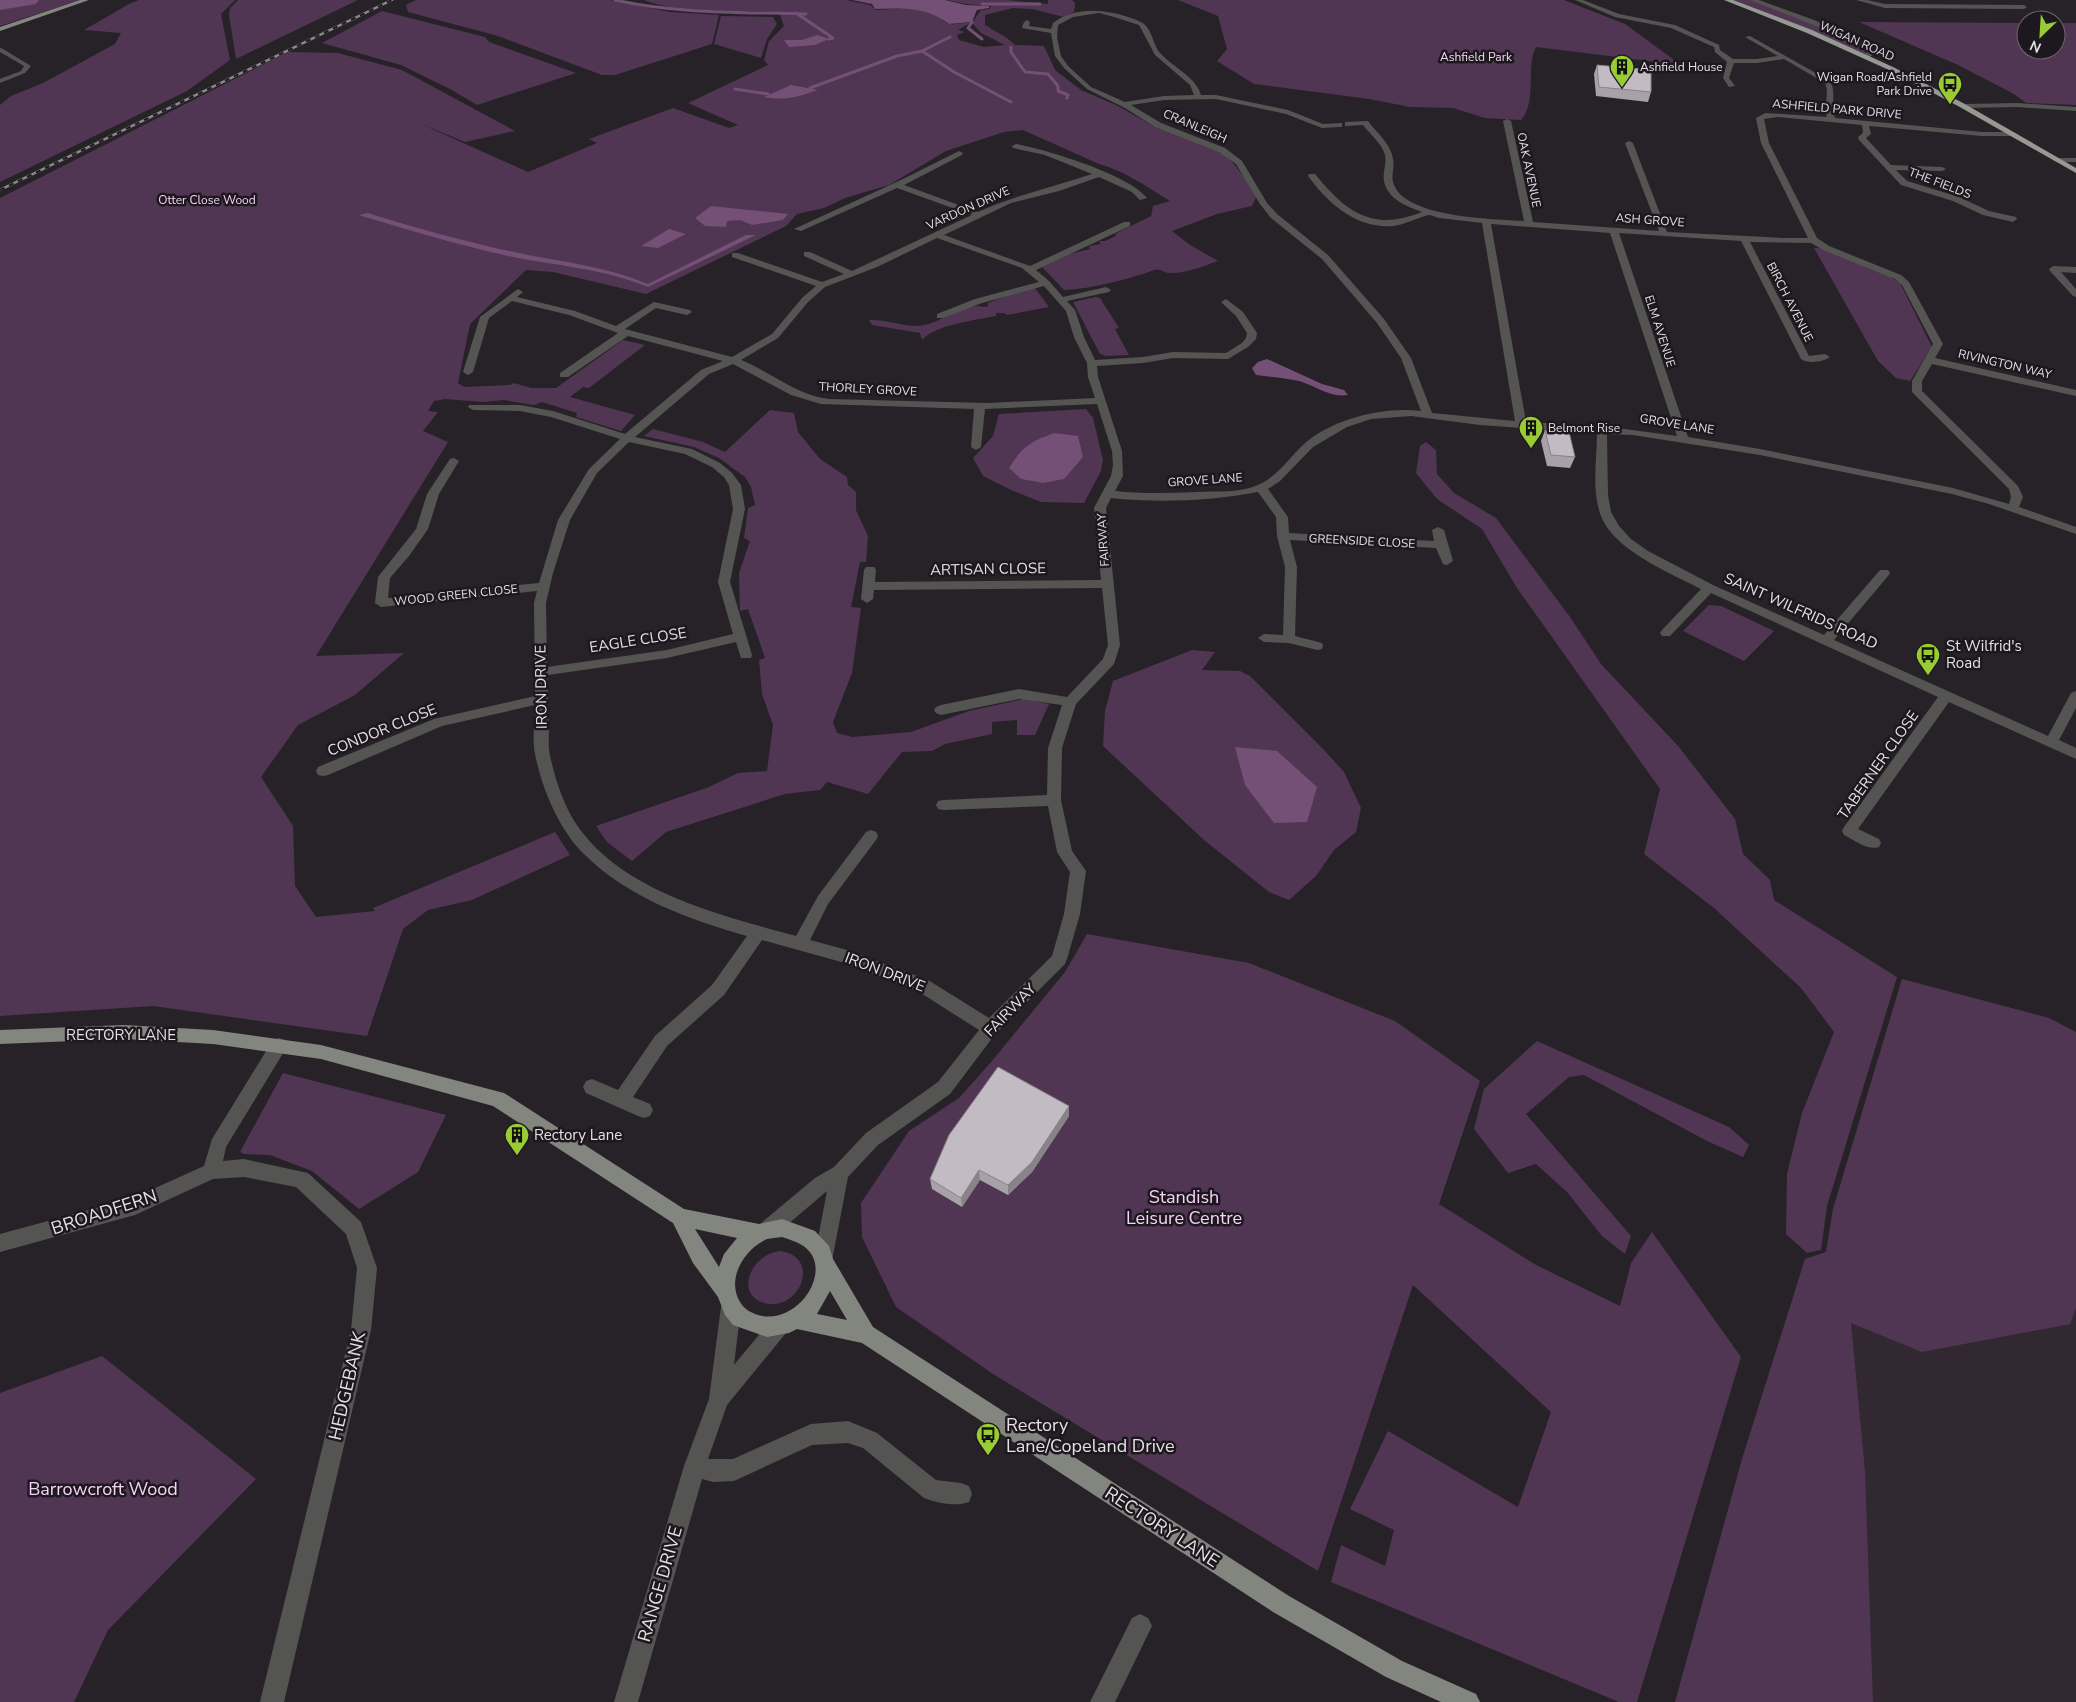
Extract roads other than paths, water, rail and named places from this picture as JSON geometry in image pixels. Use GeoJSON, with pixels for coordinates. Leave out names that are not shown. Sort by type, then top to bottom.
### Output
{"type":"FeatureCollection","features":[{"type":"Feature","properties":{"kind":"highway","name":"WIGAN ROAD"},"geometry":{"type":"LineString","coordinates":[[1727,0],[1792,24],[1866,57],[1965,106],[2076,172]]}},
{"type":"Feature","properties":{"kind":"main road"},"geometry":{"type":"LineString","coordinates":[[0,29],[86,0]]}},
{"type":"Feature","properties":{"kind":"main road","name":"RECTORY LANE"},"geometry":{"type":"LineString","coordinates":[[0,1037],[124,1032],[214,1037],[321,1052],[498,1099],[680,1216],[763,1231]]}},
{"type":"Feature","properties":{"kind":"main road"},"geometry":{"type":"LineString","coordinates":[[680,1216],[689,1239],[704,1265],[740,1318],[751,1324],[765,1327],[788,1323],[809,1310],[819,1296],[825,1281],[825,1263],[818,1246],[809,1236],[796,1230],[782,1228],[763,1231],[746,1241],[732,1258],[725,1278],[728,1300]]}},
{"type":"Feature","properties":{"kind":"main road","name":"RECTORY LANE"},"geometry":{"type":"LineString","coordinates":[[825,1263],[866,1334]]}},
{"type":"Feature","properties":{"kind":"main road","name":"RECTORY LANE"},"geometry":{"type":"LineString","coordinates":[[788,1323],[866,1334],[1281,1604],[1394,1669],[1468,1702]]}},
{"type":"Feature","properties":{"kind":"street"},"geometry":{"type":"LineString","coordinates":[[1578,0],[1617,16],[1673,26],[1717,46],[1717,51],[1731,61],[1757,61],[1784,57]]}},
{"type":"Feature","properties":{"kind":"street"},"geometry":{"type":"LineString","coordinates":[[1752,0],[1810,21],[1857,42],[1868,48],[1870,55],[1866,57]]}},
{"type":"Feature","properties":{"kind":"street"},"geometry":{"type":"LineString","coordinates":[[1859,0],[1885,6],[2024,7]]}},
{"type":"Feature","properties":{"kind":"street","name":"CRANLEIGH"},"geometry":{"type":"LineString","coordinates":[[1198,96],[1196,88],[1157,54],[1143,26],[1103,10],[1077,15],[1060,20],[1055,24],[1054,31],[1058,56],[1073,75],[1095,92],[1124,104],[1152,122],[1233,156],[1274,216],[1325,257],[1381,321],[1406,358],[1428,415]]}},
{"type":"Feature","properties":{"kind":"street"},"geometry":{"type":"LineString","coordinates":[[1027,22],[1025,28],[1054,31]]}},
{"type":"Feature","properties":{"kind":"street"},"geometry":{"type":"LineString","coordinates":[[1748,37],[1828,82],[1831,88],[1828,110],[1832,121]]}},
{"type":"Feature","properties":{"kind":"street"},"geometry":{"type":"LineString","coordinates":[[0,80],[23,72],[28,66],[3,50]]}},
{"type":"Feature","properties":{"kind":"street"},"geometry":{"type":"LineString","coordinates":[[1731,61],[1726,78],[1731,86]]}},
{"type":"Feature","properties":{"kind":"street"},"geometry":{"type":"LineString","coordinates":[[1124,104],[1156,98],[1198,96],[1228,98],[1295,114],[1324,128],[1339,125]]}},
{"type":"Feature","properties":{"kind":"street"},"geometry":{"type":"LineString","coordinates":[[1965,106],[2017,105],[2076,109]]}},
{"type":"Feature","properties":{"kind":"street","name":"ASHFIELD PARK DRIVE"},"geometry":{"type":"LineString","coordinates":[[1813,240],[1765,143],[1760,118],[1762,115],[1982,134],[2012,134]]}},
{"type":"Feature","properties":{"kind":"street"},"geometry":{"type":"LineString","coordinates":[[1358,116],[1387,149],[1390,161],[1388,182],[1394,194],[1428,213]]}},
{"type":"Feature","properties":{"kind":"street","name":"OAK AVENUE"},"geometry":{"type":"LineString","coordinates":[[1507,121],[1529,224]]}},
{"type":"Feature","properties":{"kind":"street"},"geometry":{"type":"LineString","coordinates":[[1348,124],[1365,123]]}},
{"type":"Feature","properties":{"kind":"street","name":"THE FIELDS"},"geometry":{"type":"LineString","coordinates":[[1865,124],[1867,134],[1862,138],[1887,167],[1907,185],[1956,199],[1986,213],[2013,219]]}},
{"type":"Feature","properties":{"kind":"street"},"geometry":{"type":"LineString","coordinates":[[1629,143],[1664,234]]}},
{"type":"Feature","properties":{"kind":"street"},"geometry":{"type":"LineString","coordinates":[[1016,146],[1042,151],[1062,158],[1135,190],[1143,198]]}},
{"type":"Feature","properties":{"kind":"street"},"geometry":{"type":"LineString","coordinates":[[798,229],[840,208],[896,185],[959,153]]}},
{"type":"Feature","properties":{"kind":"street"},"geometry":{"type":"LineString","coordinates":[[2057,160],[2076,160]]}},
{"type":"Feature","properties":{"kind":"street"},"geometry":{"type":"LineString","coordinates":[[1887,167],[1942,168]]}},
{"type":"Feature","properties":{"kind":"street","name":"VARDON DRIVE"},"geometry":{"type":"LineString","coordinates":[[733,360],[775,336],[805,300],[822,285],[874,265],[1008,201],[1056,189],[1099,174]]}},
{"type":"Feature","properties":{"kind":"street"},"geometry":{"type":"LineString","coordinates":[[1312,176],[1338,206],[1368,223],[1378,224],[1413,220],[1428,213]]}},
{"type":"Feature","properties":{"kind":"street"},"geometry":{"type":"LineString","coordinates":[[896,185],[979,215]]}},
{"type":"Feature","properties":{"kind":"street","name":"ASH GROVE"},"geometry":{"type":"LineString","coordinates":[[1428,213],[1486,221],[1664,234],[1784,241],[1813,240]]}},
{"type":"Feature","properties":{"kind":"street"},"geometry":{"type":"LineString","coordinates":[[1486,221],[1521,425]]}},
{"type":"Feature","properties":{"kind":"street"},"geometry":{"type":"LineString","coordinates":[[1031,269],[1128,224]]}},
{"type":"Feature","properties":{"kind":"street","name":"ELM AVENUE"},"geometry":{"type":"LineString","coordinates":[[1614,230],[1683,438]]}},
{"type":"Feature","properties":{"kind":"street","name":"FAIRWAY"},"geometry":{"type":"LineString","coordinates":[[763,1231],[822,1184],[840,1173],[872,1139],[944,1088],[990,1028],[1059,959],[1069,923],[1078,871],[1065,852],[1054,800],[1055,748],[1070,702],[1109,661],[1114,636],[1100,508],[1117,476],[1117,451],[1093,377],[1092,363],[1079,337],[1070,310],[1031,269],[937,235]]}},
{"type":"Feature","properties":{"kind":"street","name":"BIRCH AVENUE"},"geometry":{"type":"LineString","coordinates":[[1744,238],[1806,359],[1825,357]]}},
{"type":"Feature","properties":{"kind":"street"},"geometry":{"type":"LineString","coordinates":[[1813,240],[1826,248],[1893,274],[1903,280],[1938,344],[1917,381],[1917,392],[2014,488],[2017,497],[2013,508]]}},
{"type":"Feature","properties":{"kind":"street"},"geometry":{"type":"LineString","coordinates":[[807,254],[852,274]]}},
{"type":"Feature","properties":{"kind":"street"},"geometry":{"type":"LineString","coordinates":[[735,255],[822,285]]}},
{"type":"Feature","properties":{"kind":"street"},"geometry":{"type":"LineString","coordinates":[[2076,270],[2053,269],[2076,294]]}},
{"type":"Feature","properties":{"kind":"street"},"geometry":{"type":"LineString","coordinates":[[940,316],[1014,290],[1046,283]]}},
{"type":"Feature","properties":{"kind":"street"},"geometry":{"type":"LineString","coordinates":[[468,372],[485,317],[522,290]]}},
{"type":"Feature","properties":{"kind":"street"},"geometry":{"type":"LineString","coordinates":[[1060,300],[1106,290]]}},
{"type":"Feature","properties":{"kind":"street","name":"THORLEY GROVE"},"geometry":{"type":"LineString","coordinates":[[511,298],[572,313],[621,332],[733,360],[749,366],[805,397],[824,401],[980,406],[1036,406],[1101,401]]}},
{"type":"Feature","properties":{"kind":"street"},"geometry":{"type":"LineString","coordinates":[[1092,363],[1143,360],[1173,355],[1228,356],[1245,345],[1251,339],[1252,333],[1240,314],[1226,302]]}},
{"type":"Feature","properties":{"kind":"street"},"geometry":{"type":"LineString","coordinates":[[564,375],[654,305],[687,312]]}},
{"type":"Feature","properties":{"kind":"street","name":"IRON DRIVE"},"geometry":{"type":"LineString","coordinates":[[733,360],[705,372],[627,438],[593,471],[564,520],[540,603],[542,754],[552,786],[567,821],[590,851],[624,878],[645,891],[721,922],[847,957],[922,985],[990,1028]]}},
{"type":"Feature","properties":{"kind":"street","name":"RIVINGTON WAY"},"geometry":{"type":"LineString","coordinates":[[1929,360],[2076,393]]}},
{"type":"Feature","properties":{"kind":"street"},"geometry":{"type":"LineString","coordinates":[[976,447],[980,406]]}},
{"type":"Feature","properties":{"kind":"street"},"geometry":{"type":"LineString","coordinates":[[473,407],[520,408],[553,414],[627,438],[688,451],[716,465],[735,485],[739,509],[724,582],[746,655]]}},
{"type":"Feature","properties":{"kind":"street","name":"GROVE LANE"},"geometry":{"type":"LineString","coordinates":[[1109,494],[1135,497],[1231,494],[1261,488],[1276,480],[1309,445],[1343,425],[1360,418],[1379,414],[1400,413],[1480,422],[1602,429],[1683,438],[1930,485],[2013,508],[2076,531]]}},
{"type":"Feature","properties":{"kind":"street","name":"SAINT WILFRIDS ROAD"},"geometry":{"type":"LineString","coordinates":[[1602,429],[1602,494],[1605,512],[1614,528],[1644,554],[1709,588],[2076,754]]}},
{"type":"Feature","properties":{"kind":"street","name":"WOOD GREEN CLOSE"},"geometry":{"type":"LineString","coordinates":[[454,461],[433,494],[422,529],[405,554],[384,577],[381,603],[544,586]]}},
{"type":"Feature","properties":{"kind":"street","name":"GREENSIDE CLOSE"},"geometry":{"type":"LineString","coordinates":[[1261,488],[1275,504],[1282,517],[1283,536],[1291,567],[1290,639]]}},
{"type":"Feature","properties":{"kind":"street"},"geometry":{"type":"LineString","coordinates":[[1438,530],[1447,561]]}},
{"type":"Feature","properties":{"kind":"street","name":"GREENSIDE CLOSE"},"geometry":{"type":"LineString","coordinates":[[1283,536],[1441,545]]}},
{"type":"Feature","properties":{"kind":"street"},"geometry":{"type":"LineString","coordinates":[[867,599],[870,570]]}},
{"type":"Feature","properties":{"kind":"street"},"geometry":{"type":"LineString","coordinates":[[1827,640],[1884,573]]}},
{"type":"Feature","properties":{"kind":"street","name":"ARTISAN CLOSE"},"geometry":{"type":"LineString","coordinates":[[869,586],[1107,584]]}},
{"type":"Feature","properties":{"kind":"street"},"geometry":{"type":"LineString","coordinates":[[1666,633],[1709,588]]}},
{"type":"Feature","properties":{"kind":"street","name":"EAGLE CLOSE"},"geometry":{"type":"LineString","coordinates":[[540,672],[667,654],[740,637]]}},
{"type":"Feature","properties":{"kind":"street"},"geometry":{"type":"LineString","coordinates":[[1264,638],[1290,639],[1317,646]]}},
{"type":"Feature","properties":{"kind":"street"},"geometry":{"type":"LineString","coordinates":[[941,710],[1019,694],[1070,702]]}},
{"type":"Feature","properties":{"kind":"street","name":"TABERNER CLOSE"},"geometry":{"type":"LineString","coordinates":[[1874,844],[1849,831],[1947,695]]}},
{"type":"Feature","properties":{"kind":"street"},"geometry":{"type":"LineString","coordinates":[[2051,742],[2076,696]]}},
{"type":"Feature","properties":{"kind":"street","name":"CONDOR CLOSE"},"geometry":{"type":"LineString","coordinates":[[323,771],[439,722],[540,699]]}},
{"type":"Feature","properties":{"kind":"street"},"geometry":{"type":"LineString","coordinates":[[943,805],[1054,800]]}},
{"type":"Feature","properties":{"kind":"street"},"geometry":{"type":"LineString","coordinates":[[800,943],[823,900],[871,836]]}},
{"type":"Feature","properties":{"kind":"street"},"geometry":{"type":"LineString","coordinates":[[621,1100],[661,1041],[718,990],[758,933]]}},
{"type":"Feature","properties":{"kind":"street"},"geometry":{"type":"LineString","coordinates":[[212,1171],[218,1145],[279,1045]]}},
{"type":"Feature","properties":{"kind":"street"},"geometry":{"type":"LineString","coordinates":[[592,1087],[644,1110]]}},
{"type":"Feature","properties":{"kind":"street","name":"HEDGEBANK"},"geometry":{"type":"LineString","coordinates":[[212,1171],[244,1168],[302,1179],[354,1228],[367,1268],[361,1330],[272,1702]]}},
{"type":"Feature","properties":{"kind":"street","name":"BROADFERN"},"geometry":{"type":"LineString","coordinates":[[0,1244],[135,1206],[212,1171]]}},
{"type":"Feature","properties":{"kind":"street"},"geometry":{"type":"LineString","coordinates":[[825,1263],[840,1173]]}},
{"type":"Feature","properties":{"kind":"street","name":"RANGE DRIVE"},"geometry":{"type":"LineString","coordinates":[[626,1702],[695,1466],[719,1399],[728,1300]]}},
{"type":"Feature","properties":{"kind":"street","name":"RANGE DRIVE"},"geometry":{"type":"LineString","coordinates":[[719,1399],[788,1323]]}},
{"type":"Feature","properties":{"kind":"street"},"geometry":{"type":"LineString","coordinates":[[695,1466],[713,1471],[734,1470],[811,1435],[848,1432],[870,1440],[932,1490],[962,1494]]}},
{"type":"Feature","properties":{"kind":"street"},"geometry":{"type":"LineString","coordinates":[[1102,1702],[1140,1626]]}},
{"type":"Feature","properties":{"kind":"waterway"},"geometry":{"type":"LineString","coordinates":[[0,5],[30,0]]}},
{"type":"Feature","properties":{"kind":"waterway"},"geometry":{"type":"LineString","coordinates":[[615,0],[639,5],[686,10],[797,14]]}},
{"type":"Feature","properties":{"kind":"waterway"},"geometry":{"type":"LineString","coordinates":[[982,4],[1040,4]]}},
{"type":"Feature","properties":{"kind":"waterway"},"geometry":{"type":"LineString","coordinates":[[797,14],[806,14]]}},
{"type":"Feature","properties":{"kind":"waterway"},"geometry":{"type":"LineString","coordinates":[[797,14],[833,38],[829,39]]}},
{"type":"Feature","properties":{"kind":"waterway"},"geometry":{"type":"LineString","coordinates":[[972,22],[968,28],[982,39]]}},
{"type":"Feature","properties":{"kind":"waterway"},"geometry":{"type":"LineString","coordinates":[[922,51],[950,37]]}},
{"type":"Feature","properties":{"kind":"waterway"},"geometry":{"type":"LineString","coordinates":[[1011,47],[1011,52],[1025,72],[1048,74],[1058,86],[1058,91],[1068,95],[1067,98]]}},
{"type":"Feature","properties":{"kind":"waterway"},"geometry":{"type":"LineString","coordinates":[[810,88],[897,56],[922,51]]}},
{"type":"Feature","properties":{"kind":"waterway"},"geometry":{"type":"LineString","coordinates":[[922,51],[954,72],[1011,102]]}},
{"type":"Feature","properties":{"kind":"waterway"},"geometry":{"type":"LineString","coordinates":[[735,89],[768,94]]}},
{"type":"Feature","properties":{"kind":"railway"},"geometry":{"type":"LineString","coordinates":[[0,190],[392,0]]}},
{"type":"Feature","properties":{"kind":"place","name":"Ashfield House"},"geometry":{"type":"Point","coordinates":[1622,88]}},
{"type":"Feature","properties":{"kind":"place","name":"Wigan Road/Ashfield Park Drive"},"geometry":{"type":"Point","coordinates":[1950,105]}},
{"type":"Feature","properties":{"kind":"place","name":"Belmont Rise"},"geometry":{"type":"Point","coordinates":[1531,449]}},
{"type":"Feature","properties":{"kind":"place","name":"St Wilfrid's Road"},"geometry":{"type":"Point","coordinates":[1928,676]}},
{"type":"Feature","properties":{"kind":"place","name":"Rectory Lane"},"geometry":{"type":"Point","coordinates":[517,1156]}},
{"type":"Feature","properties":{"kind":"place","name":"Rectory Lane/Copeland Drive"},"geometry":{"type":"Point","coordinates":[988,1456]}},
{"type":"Feature","properties":{"kind":"park label","name":"Ashfield Park"},"geometry":{"type":"Point","coordinates":[1476,57]}},
{"type":"Feature","properties":{"kind":"park label","name":"Otter Close Wood"},"geometry":{"type":"Point","coordinates":[207,200]}},
{"type":"Feature","properties":{"kind":"park label","name":"Standish Leisure Centre"},"geometry":{"type":"Point","coordinates":[1184,1207]}},
{"type":"Feature","properties":{"kind":"park label","name":"Barrowcroft Wood"},"geometry":{"type":"Point","coordinates":[103,1489]}}]}
